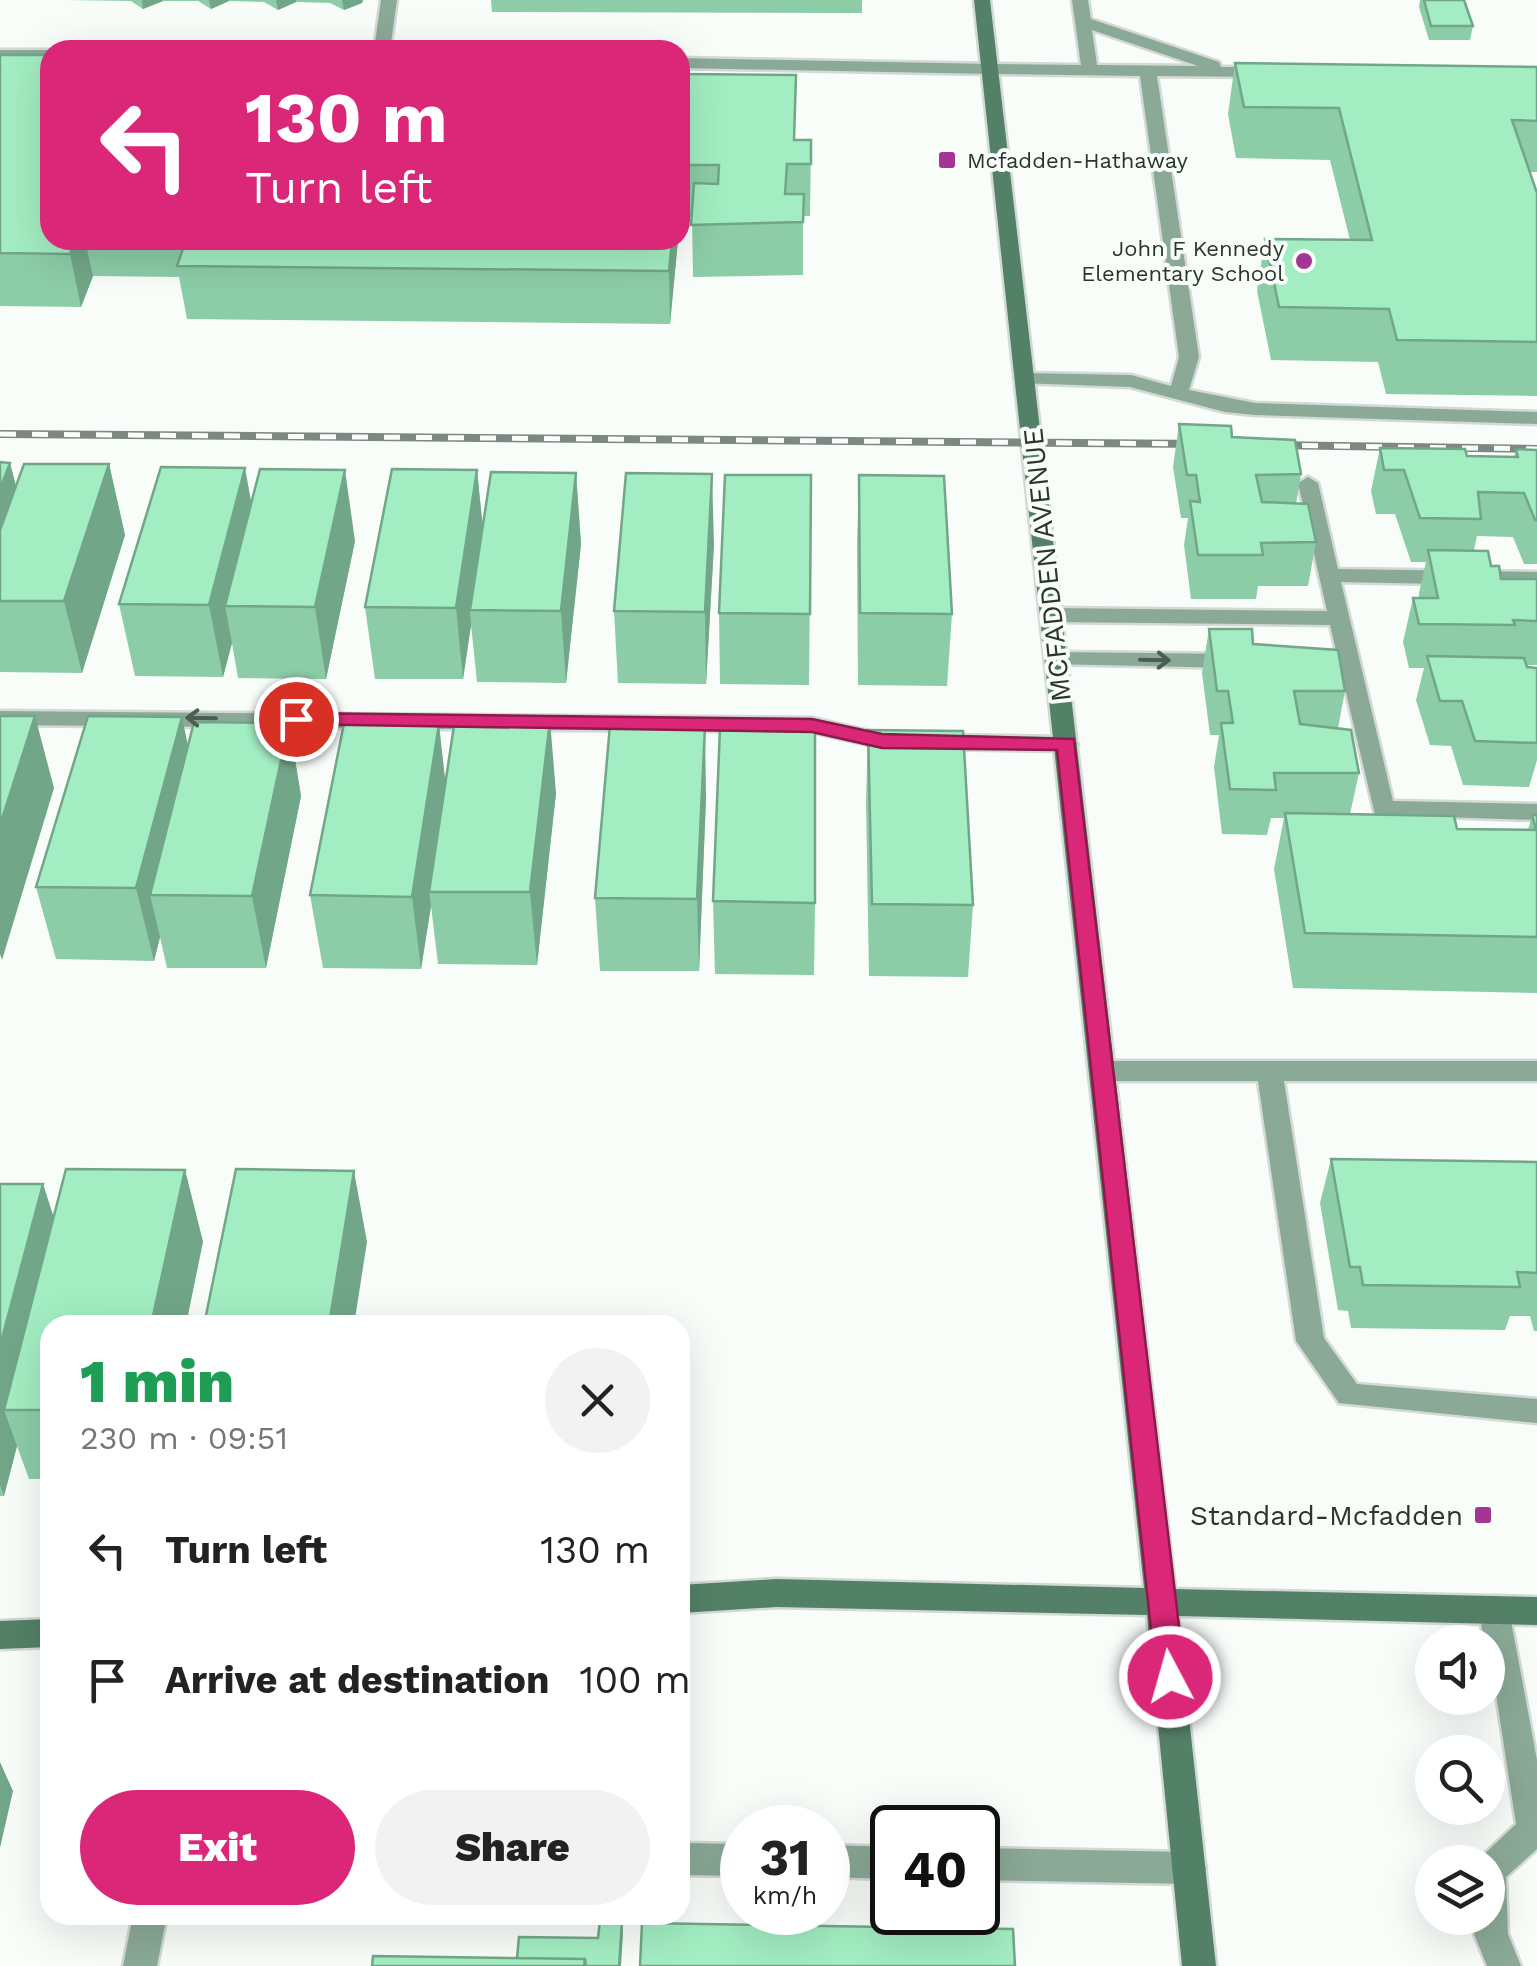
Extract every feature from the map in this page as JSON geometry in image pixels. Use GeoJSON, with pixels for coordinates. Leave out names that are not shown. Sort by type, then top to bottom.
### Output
{"type":"FeatureCollection","features":[{"type":"Feature","properties":{"kind":"street"},"geometry":{"type":"LineString","coordinates":[[384,40],[390,0]]}},
{"type":"Feature","properties":{"kind":"street","name":"MCFADDEN AVENUE"},"geometry":{"type":"LineString","coordinates":[[982,0],[1163,1601],[1199,1966]]}},
{"type":"Feature","properties":{"kind":"street"},"geometry":{"type":"LineString","coordinates":[[1080,0],[1090,72]]}},
{"type":"Feature","properties":{"kind":"street"},"geometry":{"type":"LineString","coordinates":[[1084,22],[1232,72]]}},
{"type":"Feature","properties":{"kind":"street"},"geometry":{"type":"LineString","coordinates":[[0,55],[40,55]]}},
{"type":"Feature","properties":{"kind":"street"},"geometry":{"type":"LineString","coordinates":[[690,63],[1289,72]]}},
{"type":"Feature","properties":{"kind":"street"},"geometry":{"type":"LineString","coordinates":[[1148,72],[1189,357],[1178,394]]}},
{"type":"Feature","properties":{"kind":"street"},"geometry":{"type":"LineString","coordinates":[[1026,379],[1131,381],[1225,406],[1256,409],[1537,418]]}},
{"type":"Feature","properties":{"kind":"street"},"geometry":{"type":"LineString","coordinates":[[1308,483],[1339,618],[1340,663],[1383,809],[1537,812]]}},
{"type":"Feature","properties":{"kind":"street"},"geometry":{"type":"LineString","coordinates":[[1329,576],[1537,579]]}},
{"type":"Feature","properties":{"kind":"street"},"geometry":{"type":"LineString","coordinates":[[1052,615],[1339,618]]}},
{"type":"Feature","properties":{"kind":"street"},"geometry":{"type":"LineString","coordinates":[[1057,659],[1252,662]]}},
{"type":"Feature","properties":{"kind":"street"},"geometry":{"type":"LineString","coordinates":[[0,718],[812,725],[882,741],[1067,744]]}},
{"type":"Feature","properties":{"kind":"street"},"geometry":{"type":"LineString","coordinates":[[1104,1071],[1537,1072]]}},
{"type":"Feature","properties":{"kind":"street"},"geometry":{"type":"LineString","coordinates":[[1270,1072],[1310,1341],[1349,1395],[1537,1411]]}},
{"type":"Feature","properties":{"kind":"street"},"geometry":{"type":"LineString","coordinates":[[690,1598],[776,1594],[1537,1611]]}},
{"type":"Feature","properties":{"kind":"street"},"geometry":{"type":"LineString","coordinates":[[1494,1610],[1535,1827],[1489,1872],[1491,1934],[1504,1966]]}},
{"type":"Feature","properties":{"kind":"street"},"geometry":{"type":"LineString","coordinates":[[0,1636],[40,1634]]}},
{"type":"Feature","properties":{"kind":"street"},"geometry":{"type":"LineString","coordinates":[[690,1859],[720,1860]]}},
{"type":"Feature","properties":{"kind":"street"},"geometry":{"type":"LineString","coordinates":[[1000,1864],[1189,1868]]}},
{"type":"Feature","properties":{"kind":"street"},"geometry":{"type":"LineString","coordinates":[[140,1966],[148,1925]]}},
{"type":"Feature","properties":{"kind":"building"},"geometry":{"type":"Polygon","coordinates":[[[1424,0],[1464,0],[1473,26],[1431,26],[1424,0]]]}},
{"type":"Feature","properties":{"kind":"building"},"geometry":{"type":"Polygon","coordinates":[[[0,55],[40,55],[40,250],[71,250],[70,254],[0,253],[0,55]]]}},
{"type":"Feature","properties":{"kind":"building"},"geometry":{"type":"Polygon","coordinates":[[[1235,63],[1537,67],[1537,121],[1512,120],[1537,193],[1537,342],[1397,340],[1389,309],[1279,307],[1265,239],[1372,240],[1339,108],[1244,107],[1235,63]]]}},
{"type":"Feature","properties":{"kind":"building"},"geometry":{"type":"Polygon","coordinates":[[[690,74],[796,75],[794,140],[811,140],[811,164],[787,164],[785,194],[804,194],[803,222],[691,225],[694,183],[718,184],[719,165],[690,165],[690,74]]]}},
{"type":"Feature","properties":{"kind":"building"},"geometry":{"type":"Polygon","coordinates":[[[183,250],[671,250],[669,271],[177,266],[183,250]]]}},
{"type":"Feature","properties":{"kind":"building"},"geometry":{"type":"Polygon","coordinates":[[[1179,424],[1231,426],[1232,437],[1295,440],[1301,474],[1256,475],[1262,502],[1308,504],[1316,542],[1261,543],[1263,555],[1198,555],[1190,501],[1200,502],[1196,475],[1187,475],[1179,424]]]}},
{"type":"Feature","properties":{"kind":"building"},"geometry":{"type":"Polygon","coordinates":[[[1380,448],[1465,449],[1467,456],[1518,457],[1516,449],[1537,450],[1537,520],[1524,493],[1478,492],[1481,519],[1420,518],[1404,470],[1384,470],[1380,448]]]}},
{"type":"Feature","properties":{"kind":"building"},"geometry":{"type":"Polygon","coordinates":[[[0,462],[10,463],[0,489],[0,462]]]}},
{"type":"Feature","properties":{"kind":"building"},"geometry":{"type":"Polygon","coordinates":[[[24,464],[109,464],[64,601],[0,601],[0,530],[24,464]]]}},
{"type":"Feature","properties":{"kind":"building"},"geometry":{"type":"Polygon","coordinates":[[[161,467],[245,468],[209,605],[119,604],[161,467]]]}},
{"type":"Feature","properties":{"kind":"building"},"geometry":{"type":"Polygon","coordinates":[[[260,469],[345,470],[315,607],[225,606],[260,469]]]}},
{"type":"Feature","properties":{"kind":"building"},"geometry":{"type":"Polygon","coordinates":[[[392,469],[477,470],[456,608],[365,607],[392,469]]]}},
{"type":"Feature","properties":{"kind":"building"},"geometry":{"type":"Polygon","coordinates":[[[491,472],[576,473],[561,611],[470,610],[491,472]]]}},
{"type":"Feature","properties":{"kind":"building"},"geometry":{"type":"Polygon","coordinates":[[[626,473],[712,474],[705,612],[614,611],[626,473]]]}},
{"type":"Feature","properties":{"kind":"building"},"geometry":{"type":"Polygon","coordinates":[[[725,475],[811,475],[810,614],[719,613],[725,475]]]}},
{"type":"Feature","properties":{"kind":"building"},"geometry":{"type":"Polygon","coordinates":[[[859,475],[944,476],[952,614],[860,613],[859,475]]]}},
{"type":"Feature","properties":{"kind":"building"},"geometry":{"type":"Polygon","coordinates":[[[1428,550],[1488,551],[1491,566],[1499,566],[1501,579],[1537,579],[1537,621],[1513,620],[1515,625],[1419,624],[1413,598],[1438,598],[1428,550]]]}},
{"type":"Feature","properties":{"kind":"building"},"geometry":{"type":"Polygon","coordinates":[[[1209,629],[1252,629],[1253,644],[1338,650],[1345,691],[1294,691],[1300,724],[1351,730],[1359,773],[1274,773],[1276,790],[1230,789],[1221,723],[1233,723],[1228,691],[1217,691],[1209,629]]]}},
{"type":"Feature","properties":{"kind":"building"},"geometry":{"type":"Polygon","coordinates":[[[1427,656],[1524,658],[1527,667],[1537,668],[1537,743],[1475,741],[1462,701],[1440,701],[1427,656]]]}},
{"type":"Feature","properties":{"kind":"building"},"geometry":{"type":"Polygon","coordinates":[[[0,716],[35,716],[0,825],[0,716]]]}},
{"type":"Feature","properties":{"kind":"building"},"geometry":{"type":"Polygon","coordinates":[[[88,716],[182,717],[136,888],[36,887],[88,716]]]}},
{"type":"Feature","properties":{"kind":"building"},"geometry":{"type":"Polygon","coordinates":[[[455,719],[550,720],[530,892],[429,892],[455,719]]]}},
{"type":"Feature","properties":{"kind":"building"},"geometry":{"type":"Polygon","coordinates":[[[194,722],[289,723],[252,896],[150,895],[194,722]]]}},
{"type":"Feature","properties":{"kind":"building"},"geometry":{"type":"Polygon","coordinates":[[[344,723],[439,724],[412,897],[310,895],[344,723]]]}},
{"type":"Feature","properties":{"kind":"building"},"geometry":{"type":"Polygon","coordinates":[[[610,725],[705,726],[697,899],[595,898],[610,725]]]}},
{"type":"Feature","properties":{"kind":"building"},"geometry":{"type":"Polygon","coordinates":[[[720,728],[815,729],[815,903],[713,901],[720,728]]]}},
{"type":"Feature","properties":{"kind":"building"},"geometry":{"type":"Polygon","coordinates":[[[868,730],[963,731],[973,905],[872,904],[868,730]]]}},
{"type":"Feature","properties":{"kind":"building"},"geometry":{"type":"Polygon","coordinates":[[[1285,813],[1454,816],[1457,829],[1536,830],[1532,815],[1537,815],[1537,937],[1305,933],[1285,813]]]}},
{"type":"Feature","properties":{"kind":"building"},"geometry":{"type":"Polygon","coordinates":[[[1331,1159],[1537,1162],[1537,1273],[1517,1272],[1520,1287],[1363,1285],[1360,1267],[1350,1267],[1331,1159]]]}},
{"type":"Feature","properties":{"kind":"building"},"geometry":{"type":"Polygon","coordinates":[[[66,1169],[185,1170],[153,1315],[40,1315],[40,1410],[4,1410],[66,1169]]]}},
{"type":"Feature","properties":{"kind":"building"},"geometry":{"type":"Polygon","coordinates":[[[236,1169],[354,1171],[331,1315],[206,1315],[236,1169]]]}},
{"type":"Feature","properties":{"kind":"building"},"geometry":{"type":"Polygon","coordinates":[[[0,1184],[43,1184],[0,1346],[0,1184]]]}},
{"type":"Feature","properties":{"kind":"building"},"geometry":{"type":"Polygon","coordinates":[[[720,1924],[720,1935],[850,1935],[850,1926],[870,1927],[870,1935],[1000,1935],[1000,1929],[1013,1929],[1015,1966],[640,1966],[642,1925],[720,1924]]]}},
{"type":"Feature","properties":{"kind":"building"},"geometry":{"type":"Polygon","coordinates":[[[599,1925],[622,1925],[619,1966],[586,1966],[585,1959],[517,1958],[519,1937],[598,1938],[599,1925]]]}},
{"type":"Feature","properties":{"kind":"building"},"geometry":{"type":"Polygon","coordinates":[[[373,1956],[585,1959],[584,1966],[372,1966],[373,1956]]]}},
{"type":"Feature","properties":{"kind":"railway"},"geometry":{"type":"LineString","coordinates":[[0,434],[1205,444]]}},
{"type":"Feature","properties":{"kind":"railway"},"geometry":{"type":"LineString","coordinates":[[1270,445],[1537,449]]}},
{"type":"Feature","properties":{"kind":"place","name":"Mcfadden-Hathaway"},"geometry":{"type":"Point","coordinates":[947,160]}},
{"type":"Feature","properties":{"kind":"place","name":"John F Kennedy Elementary School"},"geometry":{"type":"Point","coordinates":[1304,261]}},
{"type":"Feature","properties":{"kind":"place","name":"Standard-Mcfadden"},"geometry":{"type":"Point","coordinates":[1483,1515]}},
{"type":"Feature","properties":{"kind":"route"},"geometry":{"type":"LineString","coordinates":[[296,719],[812,725],[882,741],[1067,744],[1170,1677]]}}]}
